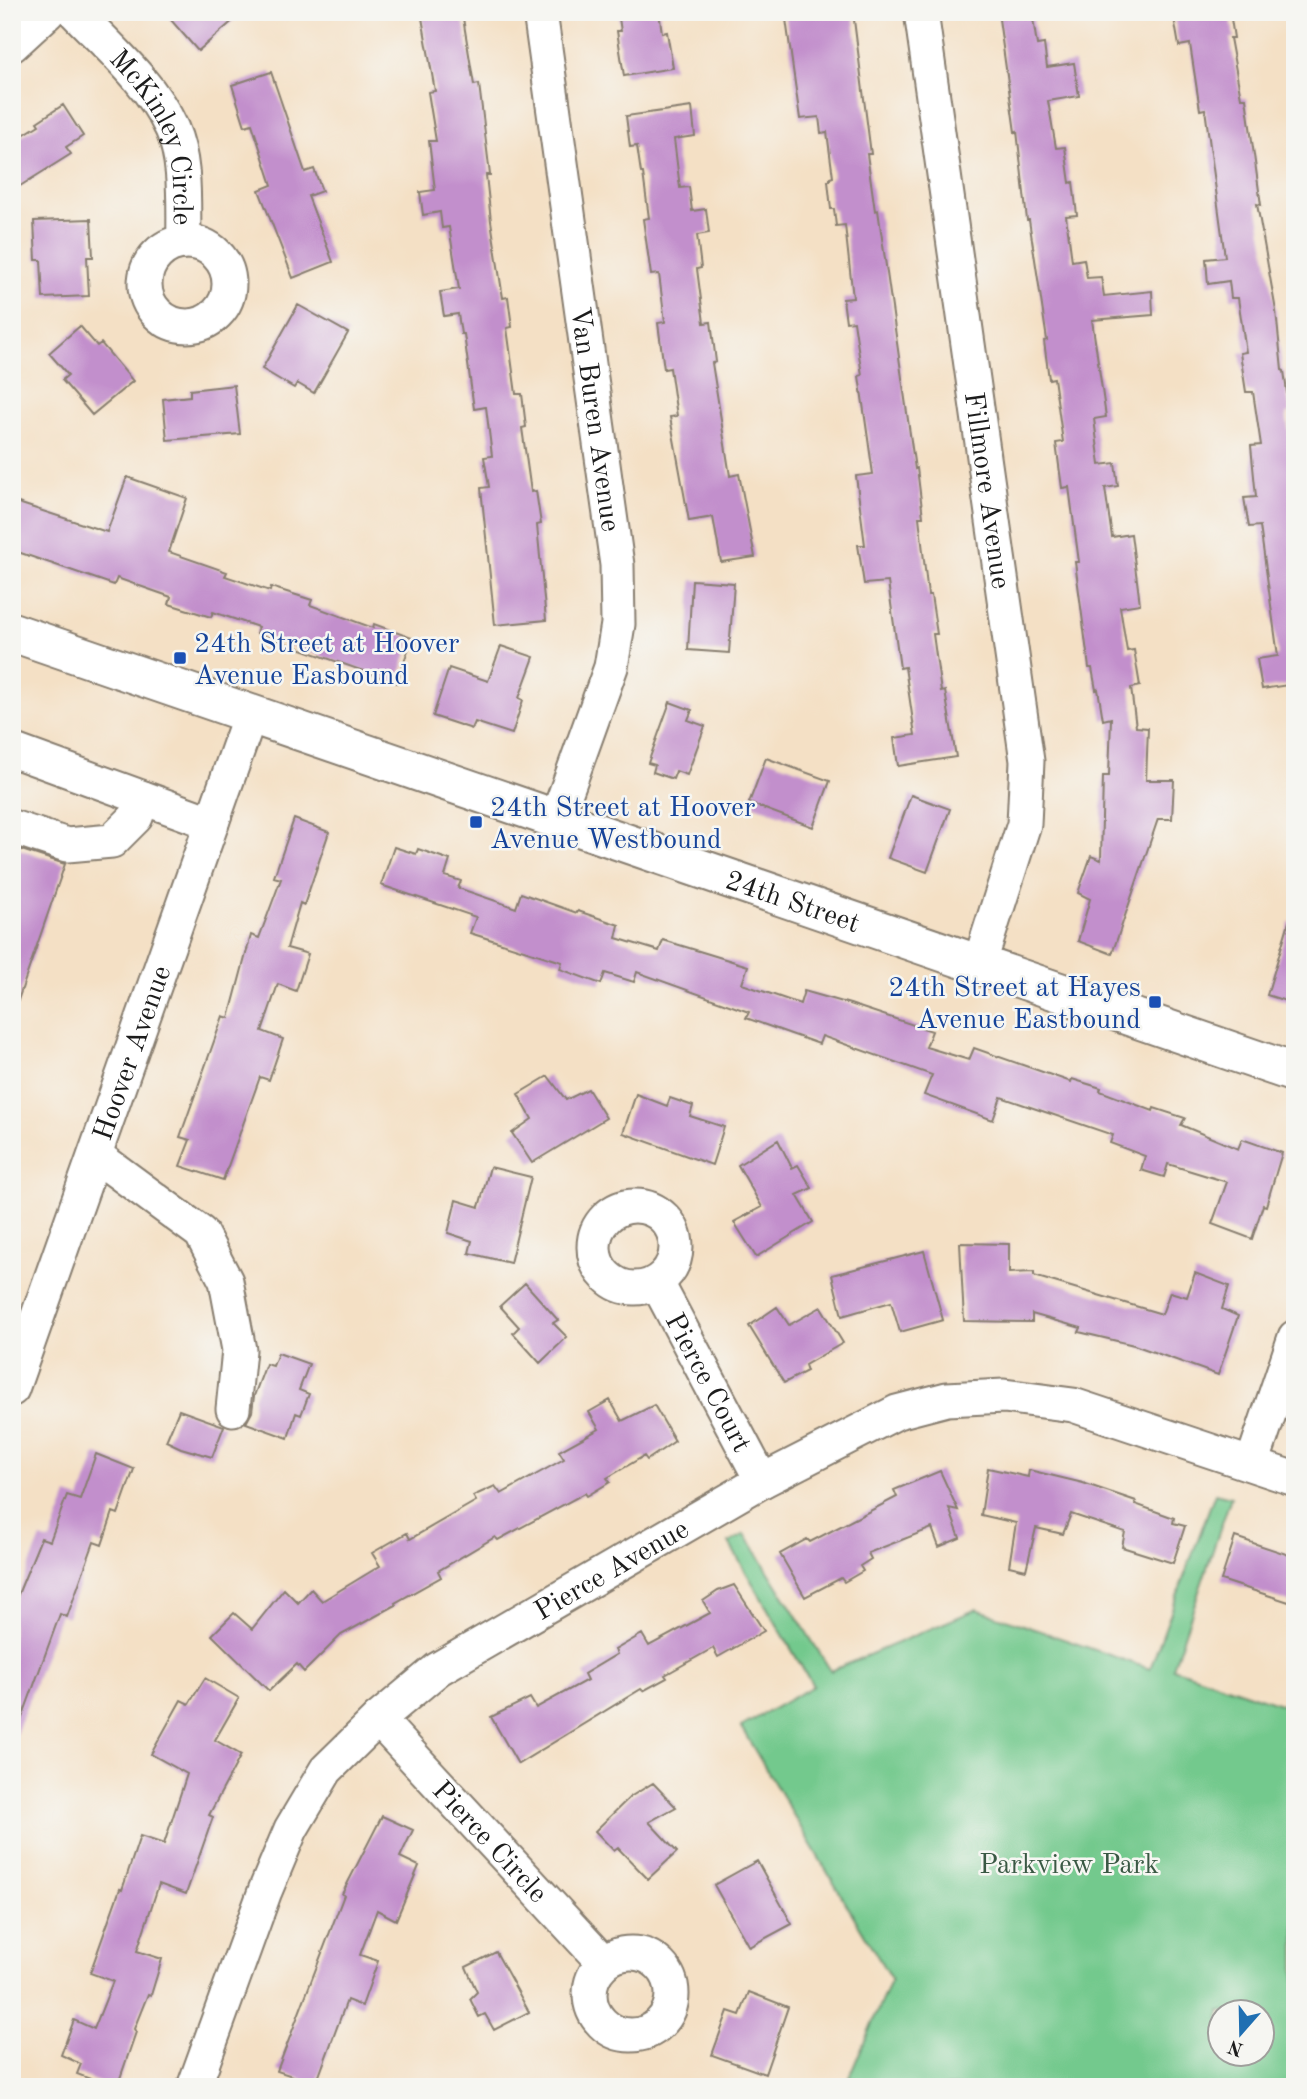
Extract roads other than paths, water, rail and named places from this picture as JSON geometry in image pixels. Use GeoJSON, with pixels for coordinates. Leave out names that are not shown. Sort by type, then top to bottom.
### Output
{"type":"FeatureCollection","features":[{"type":"Feature","properties":{"kind":"main road","name":"24th Street"},"geometry":{"type":"LineString","coordinates":[[12,632],[1295,1073]]}},
{"type":"Feature","properties":{"kind":"street"},"geometry":{"type":"LineString","coordinates":[[12,45],[48,12]]}},
{"type":"Feature","properties":{"kind":"street","name":"McKinley Circle"},"geometry":{"type":"LineString","coordinates":[[75,12],[144,84],[173,130],[182,167],[184,242]]}},
{"type":"Feature","properties":{"kind":"street","name":"Van Buren Avenue"},"geometry":{"type":"LineString","coordinates":[[540,12],[617,565],[618,612],[611,667],[556,820]]}},
{"type":"Feature","properties":{"kind":"street","name":"Fillmore Avenue"},"geometry":{"type":"LineString","coordinates":[[921,12],[1027,761],[1024,824],[979,965]]}},
{"type":"Feature","properties":{"kind":"street","name":"Hoover Avenue"},"geometry":{"type":"LineString","coordinates":[[12,1389],[25,1314],[95,1155],[250,715]]}},
{"type":"Feature","properties":{"kind":"street"},"geometry":{"type":"LineString","coordinates":[[12,750],[212,823]]}},
{"type":"Feature","properties":{"kind":"street"},"geometry":{"type":"LineString","coordinates":[[12,827],[68,845],[112,841],[136,817],[143,797]]}},
{"type":"Feature","properties":{"kind":"street"},"geometry":{"type":"LineString","coordinates":[[95,1155],[201,1233],[226,1281],[239,1350],[233,1409]]}},
{"type":"Feature","properties":{"kind":"street","name":"Pierce Court"},"geometry":{"type":"LineString","coordinates":[[657,1283],[762,1481]]}},
{"type":"Feature","properties":{"kind":"street"},"geometry":{"type":"LineString","coordinates":[[1252,1464],[1295,1337]]}},
{"type":"Feature","properties":{"kind":"street","name":"Pierce Avenue"},"geometry":{"type":"LineString","coordinates":[[194,2087],[265,1891],[291,1829],[326,1770],[378,1719],[438,1669],[762,1481],[897,1412],[947,1399],[1004,1396],[1073,1405],[1295,1479]]}},
{"type":"Feature","properties":{"kind":"street","name":"Pierce Circle"},"geometry":{"type":"LineString","coordinates":[[378,1719],[603,1962]]}},
{"type":"Feature","properties":{"kind":"place","name":"24th Street at Hoover Avenue Easbound"},"geometry":{"type":"Point","coordinates":[180,658]}},
{"type":"Feature","properties":{"kind":"place","name":"24th Street at Hoover Avenue Westbound"},"geometry":{"type":"Point","coordinates":[476,822]}},
{"type":"Feature","properties":{"kind":"place","name":"24th Street at Hayes Avenue Eastbound"},"geometry":{"type":"Point","coordinates":[1155,1002]}},
{"type":"Feature","properties":{"kind":"park label","name":"Parkview Park"},"geometry":{"type":"Point","coordinates":[1069,1863]}}]}
